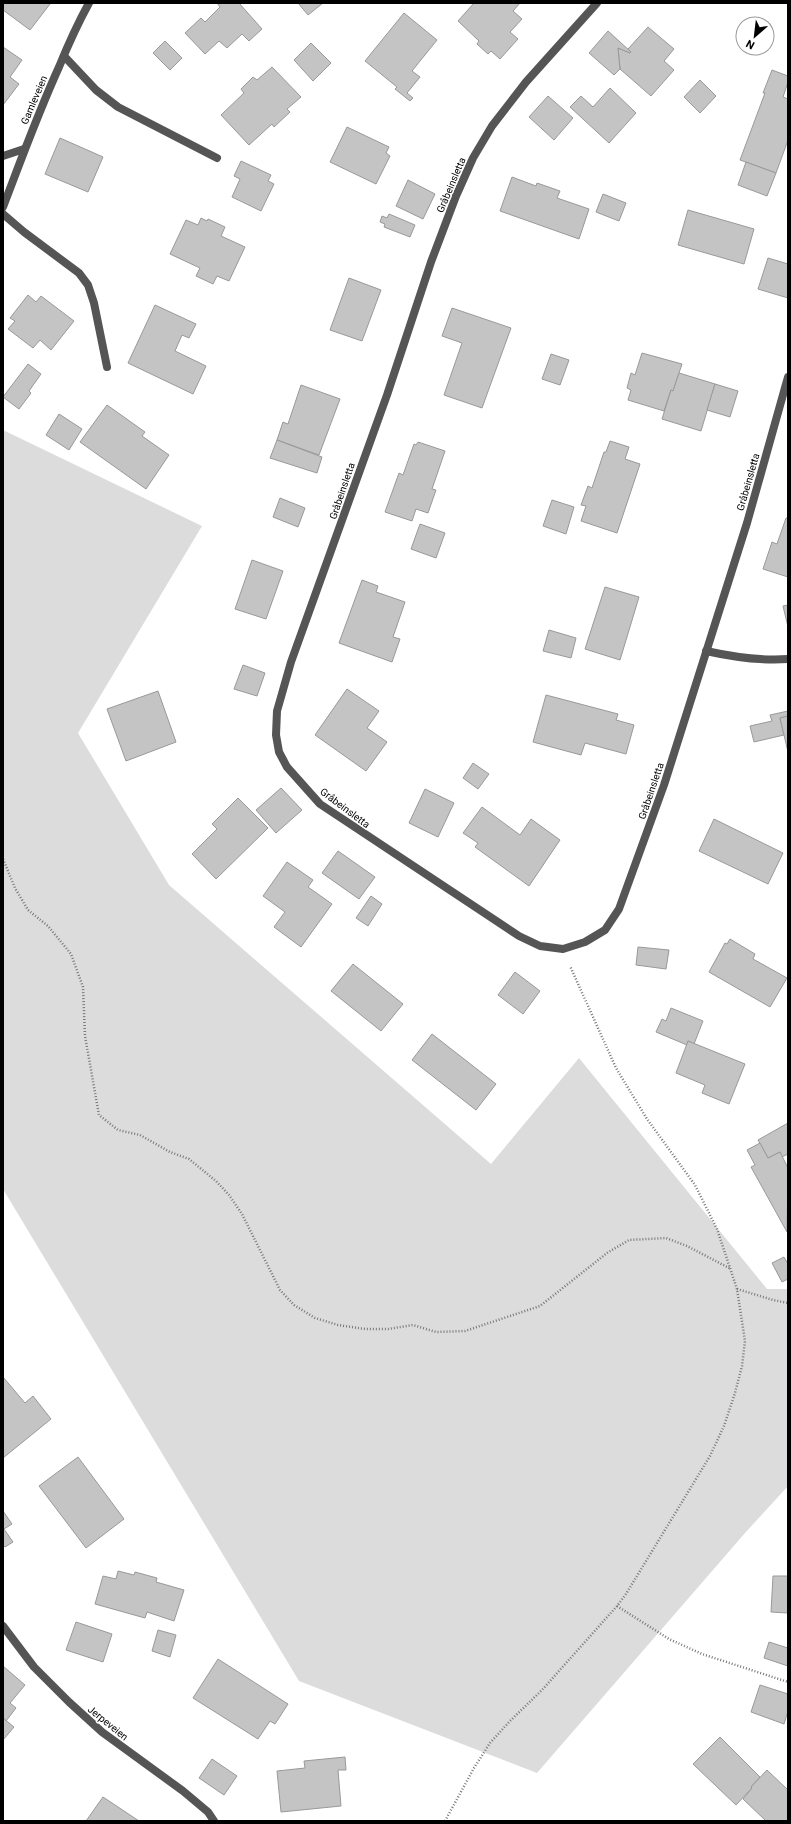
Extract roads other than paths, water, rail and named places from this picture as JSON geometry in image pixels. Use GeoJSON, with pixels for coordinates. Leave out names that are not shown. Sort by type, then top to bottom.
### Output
{"type":"FeatureCollection","features":[{"type":"Feature","properties":{"kind":"street","name":"Gamleveien"},"geometry":{"type":"LineString","coordinates":[[3,207],[24,149],[64,56],[90,3]]}},
{"type":"Feature","properties":{"kind":"street","name":"Gråbeinsletta"},"geometry":{"type":"LineString","coordinates":[[597,3],[526,82],[492,126],[473,158],[456,196],[431,262],[334,543],[291,662],[277,711],[276,734],[279,752],[287,767],[320,804],[519,936],[540,946],[563,949],[586,942],[604,930],[619,909],[664,785],[747,522],[788,377]]}},
{"type":"Feature","properties":{"kind":"street"},"geometry":{"type":"LineString","coordinates":[[64,56],[96,90],[118,107],[217,158]]}},
{"type":"Feature","properties":{"kind":"street"},"geometry":{"type":"LineString","coordinates":[[3,156],[24,149]]}},
{"type":"Feature","properties":{"kind":"street"},"geometry":{"type":"LineString","coordinates":[[3,214],[24,232],[79,273],[88,285],[94,303],[107,367]]}},
{"type":"Feature","properties":{"kind":"street"},"geometry":{"type":"LineString","coordinates":[[706,651],[742,658],[774,660],[788,658]]}},
{"type":"Feature","properties":{"kind":"street","name":"Jerpeveien"},"geometry":{"type":"LineString","coordinates":[[3,1626],[34,1667],[68,1702],[102,1732],[189,1796],[208,1812],[214,1821]]}}]}
